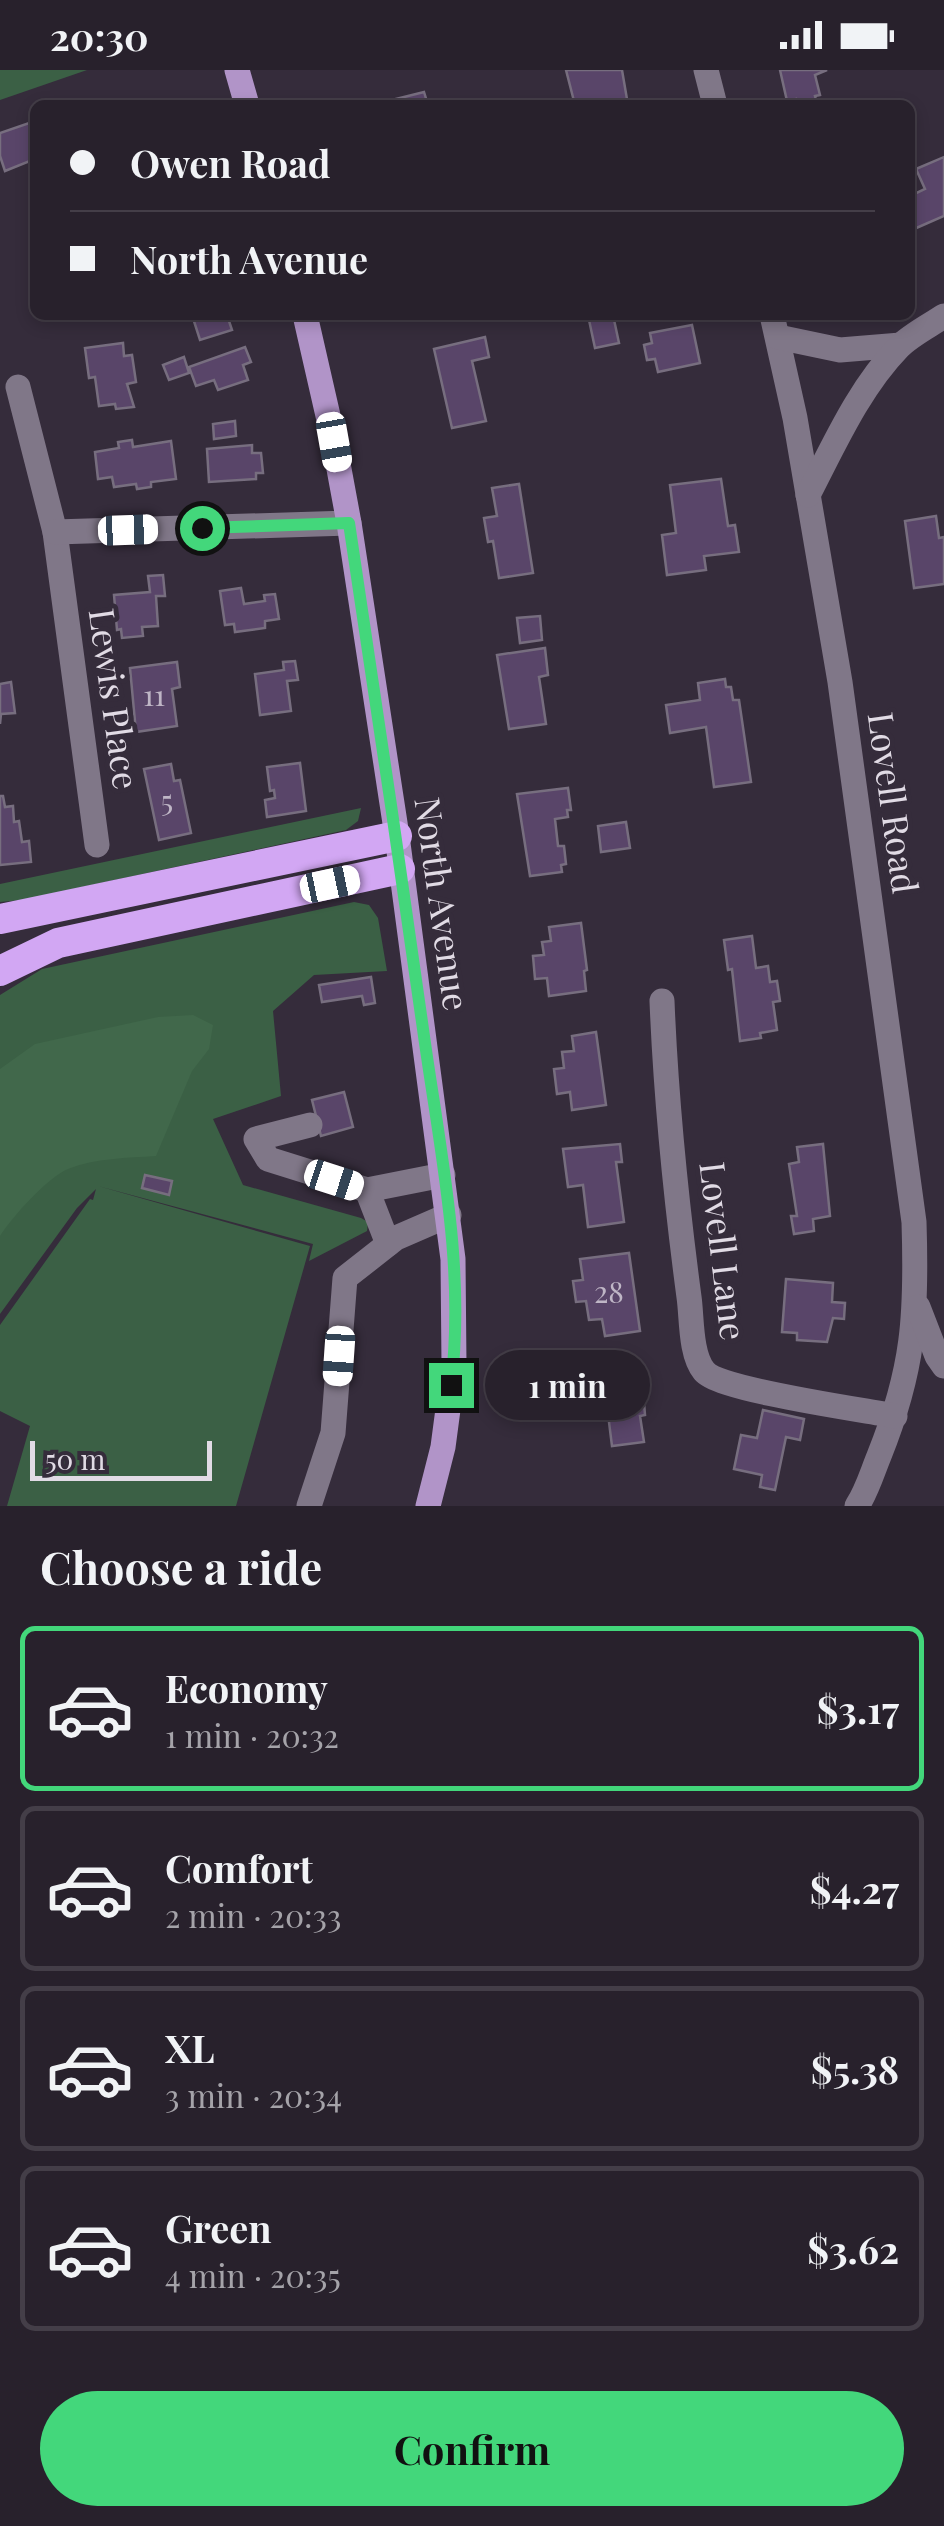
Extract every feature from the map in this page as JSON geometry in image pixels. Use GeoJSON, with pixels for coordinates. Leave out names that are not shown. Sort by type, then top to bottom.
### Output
{"type":"FeatureCollection","features":[{"type":"Feature","properties":{"kind":"highway"},"geometry":{"type":"LineString","coordinates":[[0,918],[397,836]]}},
{"type":"Feature","properties":{"kind":"highway"},"geometry":{"type":"LineString","coordinates":[[0,971],[33,953],[86,936],[400,870]]}},
{"type":"Feature","properties":{"kind":"main road"},"geometry":{"type":"LineString","coordinates":[[238,70],[246,100]]}},
{"type":"Feature","properties":{"kind":"main road","name":"North Avenue"},"geometry":{"type":"LineString","coordinates":[[306,320],[349,523],[449,1215],[456,1312],[454,1364],[443,1447],[428,1506]]}},
{"type":"Feature","properties":{"kind":"street"},"geometry":{"type":"LineString","coordinates":[[706,70],[715,100]]}},
{"type":"Feature","properties":{"kind":"street"},"geometry":{"type":"LineString","coordinates":[[808,495],[858,404],[901,345],[944,316]]}},
{"type":"Feature","properties":{"kind":"street"},"geometry":{"type":"LineString","coordinates":[[775,326],[840,350],[901,345]]}},
{"type":"Feature","properties":{"kind":"street","name":"Lovell Road"},"geometry":{"type":"LineString","coordinates":[[775,326],[840,682],[914,1222],[917,1304],[910,1363],[896,1416],[858,1506]]}},
{"type":"Feature","properties":{"kind":"street","name":"Lewis Place"},"geometry":{"type":"LineString","coordinates":[[18,387],[54,532],[97,845]]}},
{"type":"Feature","properties":{"kind":"street"},"geometry":{"type":"LineString","coordinates":[[54,532],[349,523]]}},
{"type":"Feature","properties":{"kind":"street","name":"Lovell Lane"},"geometry":{"type":"LineString","coordinates":[[662,1001],[680,1228],[696,1350],[704,1371],[718,1380],[747,1388],[896,1416]]}},
{"type":"Feature","properties":{"kind":"street"},"geometry":{"type":"LineString","coordinates":[[310,1124],[256,1139],[268,1159],[367,1190],[443,1174]]}},
{"type":"Feature","properties":{"kind":"street"},"geometry":{"type":"LineString","coordinates":[[367,1190],[388,1244]]}},
{"type":"Feature","properties":{"kind":"street"},"geometry":{"type":"LineString","coordinates":[[309,1506],[333,1433],[345,1278],[388,1244],[449,1215]]}},
{"type":"Feature","properties":{"kind":"street","name":"Lovell Road"},"geometry":{"type":"LineString","coordinates":[[917,1304],[944,1366]]}},
{"type":"Feature","properties":{"kind":"green space"},"geometry":{"type":"Polygon","coordinates":[[[0,70],[87,70],[0,100],[0,70]]]}},
{"type":"Feature","properties":{"kind":"green space"},"geometry":{"type":"Polygon","coordinates":[[[361,808],[358,821],[346,830],[0,902],[0,884],[361,808]]]}},
{"type":"Feature","properties":{"kind":"green space"},"geometry":{"type":"Polygon","coordinates":[[[354,902],[369,905],[378,918],[387,971],[314,975],[273,1011],[281,1096],[213,1119],[243,1185],[361,1218],[368,1222],[367,1231],[309,1261],[313,1244],[98,1186],[310,1246],[236,1506],[7,1506],[30,1426],[0,1411],[0,1325],[90,1199],[93,1200],[96,1189],[77,1208],[0,1314],[0,995],[42,969],[354,902]]]}},
{"type":"Feature","properties":{"kind":"green space"},"geometry":{"type":"Polygon","coordinates":[[[193,1015],[213,1025],[209,1049],[192,1071],[156,1156],[101,1161],[68,1169],[31,1198],[0,1236],[0,1069],[35,1044],[158,1017],[193,1015]]]}},
{"type":"Feature","properties":{"kind":"building"},"geometry":{"type":"Polygon","coordinates":[[[566,70],[622,70],[627,100],[574,100],[566,70]]]}},
{"type":"Feature","properties":{"kind":"building"},"geometry":{"type":"Polygon","coordinates":[[[780,70],[827,70],[815,75],[820,95],[815,96],[816,100],[787,100],[780,70]]]}},
{"type":"Feature","properties":{"kind":"building"},"geometry":{"type":"Polygon","coordinates":[[[424,92],[426,100],[392,100],[424,92]]]}},
{"type":"Feature","properties":{"kind":"building"},"geometry":{"type":"Polygon","coordinates":[[[30,123],[30,161],[5,171],[0,156],[0,133],[30,123]]]}},
{"type":"Feature","properties":{"kind":"building"},"geometry":{"type":"Polygon","coordinates":[[[944,157],[944,216],[915,229],[915,194],[925,189],[916,169],[944,157]]]}},
{"type":"Feature","properties":{"kind":"building"},"geometry":{"type":"Polygon","coordinates":[[[194,320],[229,320],[232,330],[200,340],[194,320]]]}},
{"type":"Feature","properties":{"kind":"building"},"geometry":{"type":"Polygon","coordinates":[[[589,320],[614,320],[619,343],[595,348],[589,320]]]}},
{"type":"Feature","properties":{"kind":"building"},"geometry":{"type":"Polygon","coordinates":[[[692,325],[700,363],[658,372],[655,359],[647,360],[644,345],[652,343],[650,333],[692,325]]]}},
{"type":"Feature","properties":{"kind":"building"},"geometry":{"type":"Polygon","coordinates":[[[485,337],[489,357],[472,361],[486,421],[452,428],[434,349],[485,337]]]}},
{"type":"Feature","properties":{"kind":"building"},"geometry":{"type":"Polygon","coordinates":[[[123,343],[124,356],[132,355],[136,382],[127,384],[134,407],[99,406],[95,377],[89,378],[85,348],[123,343]]]}},
{"type":"Feature","properties":{"kind":"building"},"geometry":{"type":"Polygon","coordinates":[[[245,347],[251,362],[243,365],[248,380],[218,390],[214,380],[196,386],[189,367],[245,347]]]}},
{"type":"Feature","properties":{"kind":"building"},"geometry":{"type":"Polygon","coordinates":[[[184,357],[189,373],[169,380],[163,365],[184,357]]]}},
{"type":"Feature","properties":{"kind":"building"},"geometry":{"type":"Polygon","coordinates":[[[235,421],[236,436],[214,439],[213,424],[235,421]]]}},
{"type":"Feature","properties":{"kind":"building"},"geometry":{"type":"Polygon","coordinates":[[[132,440],[133,447],[171,441],[176,479],[151,482],[151,487],[137,489],[136,484],[114,487],[112,477],[98,479],[95,452],[119,448],[118,442],[132,440]]]}},
{"type":"Feature","properties":{"kind":"building"},"geometry":{"type":"Polygon","coordinates":[[[252,445],[252,453],[261,453],[263,473],[256,473],[256,479],[209,482],[207,449],[252,445]]]}},
{"type":"Feature","properties":{"kind":"building"},"geometry":{"type":"Polygon","coordinates":[[[721,479],[728,526],[735,525],[739,552],[704,556],[706,570],[667,575],[662,535],[676,533],[670,485],[721,479]]]}},
{"type":"Feature","properties":{"kind":"building"},"geometry":{"type":"Polygon","coordinates":[[[519,484],[533,573],[499,578],[493,541],[488,542],[484,518],[497,516],[492,488],[519,484]]]}},
{"type":"Feature","properties":{"kind":"building"},"geometry":{"type":"Polygon","coordinates":[[[936,516],[939,538],[944,537],[944,584],[914,588],[905,521],[936,516]]]}},
{"type":"Feature","properties":{"kind":"building"},"geometry":{"type":"Polygon","coordinates":[[[163,575],[165,596],[156,596],[158,626],[142,627],[143,636],[122,638],[121,629],[117,630],[114,595],[150,592],[148,576],[163,575]]]}},
{"type":"Feature","properties":{"kind":"building"},"geometry":{"type":"Polygon","coordinates":[[[241,588],[244,604],[265,601],[264,595],[275,594],[279,619],[265,621],[265,628],[235,632],[234,624],[225,625],[220,591],[241,588]]]}},
{"type":"Feature","properties":{"kind":"building"},"geometry":{"type":"Polygon","coordinates":[[[540,616],[542,640],[520,643],[517,618],[540,616]]]}},
{"type":"Feature","properties":{"kind":"building"},"geometry":{"type":"Polygon","coordinates":[[[545,648],[548,675],[539,677],[546,724],[509,729],[497,655],[545,648]]]}},
{"type":"Feature","properties":{"kind":"building"},"geometry":{"type":"Polygon","coordinates":[[[295,661],[298,680],[287,681],[291,711],[260,715],[255,674],[284,670],[283,662],[295,661]]]}},
{"type":"Feature","properties":{"kind":"building"},"geometry":{"type":"Polygon","coordinates":[[[177,662],[180,687],[172,689],[177,726],[136,732],[130,668],[177,662]]]}},
{"type":"Feature","properties":{"kind":"building"},"geometry":{"type":"Polygon","coordinates":[[[725,679],[733,700],[739,700],[751,782],[714,787],[706,727],[670,733],[666,705],[700,700],[698,683],[725,679]]]}},
{"type":"Feature","properties":{"kind":"building"},"geometry":{"type":"Polygon","coordinates":[[[11,682],[15,713],[1,714],[0,724],[0,684],[11,682]]]}},
{"type":"Feature","properties":{"kind":"building"},"geometry":{"type":"Polygon","coordinates":[[[300,763],[306,811],[267,817],[265,800],[275,798],[274,790],[270,791],[267,767],[300,763]]]}},
{"type":"Feature","properties":{"kind":"building"},"geometry":{"type":"Polygon","coordinates":[[[171,764],[174,781],[180,780],[191,833],[159,840],[144,769],[171,764]]]}},
{"type":"Feature","properties":{"kind":"building"},"geometry":{"type":"Polygon","coordinates":[[[568,788],[571,810],[567,810],[568,817],[555,819],[558,846],[564,846],[566,864],[561,865],[562,872],[530,876],[517,794],[568,788]]]}},
{"type":"Feature","properties":{"kind":"building"},"geometry":{"type":"Polygon","coordinates":[[[0,796],[5,807],[13,806],[22,842],[29,841],[31,862],[0,865],[0,796]]]}},
{"type":"Feature","properties":{"kind":"building"},"geometry":{"type":"Polygon","coordinates":[[[626,822],[630,848],[601,852],[598,826],[626,822]]]}},
{"type":"Feature","properties":{"kind":"building"},"geometry":{"type":"Polygon","coordinates":[[[581,923],[586,991],[549,996],[547,978],[535,979],[533,956],[544,955],[542,942],[551,941],[549,927],[581,923]]]}},
{"type":"Feature","properties":{"kind":"building"},"geometry":{"type":"Polygon","coordinates":[[[752,936],[756,968],[768,966],[770,982],[777,981],[780,1001],[773,1002],[777,1030],[760,1033],[761,1038],[740,1041],[732,969],[728,970],[724,940],[752,936]]]}},
{"type":"Feature","properties":{"kind":"building"},"geometry":{"type":"Polygon","coordinates":[[[371,977],[375,1003],[364,1005],[362,996],[322,1002],[319,985],[371,977]]]}},
{"type":"Feature","properties":{"kind":"building"},"geometry":{"type":"Polygon","coordinates":[[[596,1032],[606,1105],[572,1110],[570,1092],[557,1094],[554,1069],[564,1068],[562,1052],[574,1051],[572,1036],[596,1032]]]}},
{"type":"Feature","properties":{"kind":"building"},"geometry":{"type":"Polygon","coordinates":[[[344,1092],[353,1127],[321,1136],[312,1100],[344,1092]]]}},
{"type":"Feature","properties":{"kind":"building"},"geometry":{"type":"Polygon","coordinates":[[[620,1144],[622,1162],[616,1162],[624,1222],[588,1227],[583,1185],[568,1187],[563,1149],[620,1144]]]}},
{"type":"Feature","properties":{"kind":"building"},"geometry":{"type":"Polygon","coordinates":[[[823,1144],[830,1216],[813,1219],[814,1231],[794,1234],[791,1216],[797,1216],[789,1164],[799,1162],[797,1147],[823,1144]]]}},
{"type":"Feature","properties":{"kind":"building"},"geometry":{"type":"Polygon","coordinates":[[[145,1175],[172,1181],[169,1195],[142,1188],[145,1175]]]}},
{"type":"Feature","properties":{"kind":"building"},"geometry":{"type":"Polygon","coordinates":[[[629,1253],[640,1331],[605,1336],[602,1319],[589,1320],[586,1301],[576,1302],[573,1281],[583,1280],[580,1259],[629,1253]]]}},
{"type":"Feature","properties":{"kind":"building"},"geometry":{"type":"Polygon","coordinates":[[[786,1279],[833,1283],[832,1302],[845,1303],[844,1319],[833,1318],[827,1342],[797,1340],[797,1333],[782,1332],[786,1279]]]}},
{"type":"Feature","properties":{"kind":"building"},"geometry":{"type":"Polygon","coordinates":[[[634,1365],[638,1403],[644,1402],[645,1415],[640,1416],[644,1442],[612,1446],[608,1414],[589,1416],[586,1397],[604,1394],[603,1383],[608,1382],[606,1369],[634,1365]]]}},
{"type":"Feature","properties":{"kind":"building"},"geometry":{"type":"Polygon","coordinates":[[[763,1410],[804,1419],[800,1440],[786,1437],[775,1490],[760,1487],[762,1475],[734,1469],[741,1435],[757,1438],[763,1410]]]}},
{"type":"Feature","properties":{"kind":"route"},"geometry":{"type":"LineString","coordinates":[[202,528],[349,523],[449,1215],[456,1312],[451,1385]]}}]}
